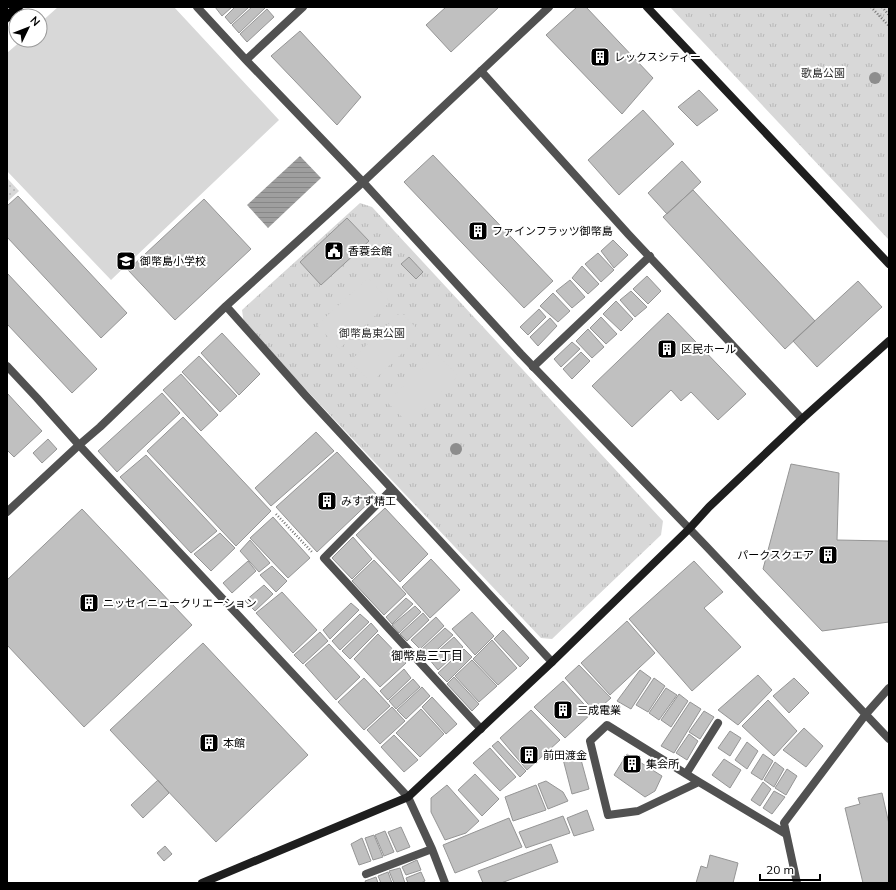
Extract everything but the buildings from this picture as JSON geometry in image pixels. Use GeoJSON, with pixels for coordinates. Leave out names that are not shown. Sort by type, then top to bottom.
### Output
{"type":"FeatureCollection","features":[{"type":"Feature","properties":{"kind":"main road"},"geometry":{"type":"LineString","coordinates":[[7,17],[18,7]]}},
{"type":"Feature","properties":{"kind":"street"},"geometry":{"type":"LineString","coordinates":[[197,7],[363,182],[533,367],[690,529],[889,739]]}},
{"type":"Feature","properties":{"kind":"street"},"geometry":{"type":"LineString","coordinates":[[246,60],[303,7]]}},
{"type":"Feature","properties":{"kind":"street"},"geometry":{"type":"LineString","coordinates":[[7,512],[100,427],[226,306],[363,182],[549,7]]}},
{"type":"Feature","properties":{"kind":"street"},"geometry":{"type":"LineString","coordinates":[[647,7],[889,264]]}},
{"type":"Feature","properties":{"kind":"street"},"geometry":{"type":"LineString","coordinates":[[481,71],[650,256],[802,419]]}},
{"type":"Feature","properties":{"kind":"street"},"geometry":{"type":"LineString","coordinates":[[533,367],[650,256]]}},
{"type":"Feature","properties":{"kind":"street"},"geometry":{"type":"LineString","coordinates":[[226,306],[392,490],[552,662]]}},
{"type":"Feature","properties":{"kind":"street"},"geometry":{"type":"LineString","coordinates":[[202,883],[408,797],[552,662],[802,419],[889,341]]}},
{"type":"Feature","properties":{"kind":"street"},"geometry":{"type":"LineString","coordinates":[[7,366],[408,797],[432,849],[445,883]]}},
{"type":"Feature","properties":{"kind":"street"},"geometry":{"type":"LineString","coordinates":[[392,490],[324,558],[481,729]]}},
{"type":"Feature","properties":{"kind":"street"},"geometry":{"type":"LineString","coordinates":[[797,883],[784,823],[866,714],[889,688]]}},
{"type":"Feature","properties":{"kind":"street"},"geometry":{"type":"LineString","coordinates":[[686,774],[718,723]]}},
{"type":"Feature","properties":{"kind":"street"},"geometry":{"type":"LineString","coordinates":[[699,782],[638,811],[608,815],[590,741],[607,725],[786,834]]}},
{"type":"Feature","properties":{"kind":"street"},"geometry":{"type":"LineString","coordinates":[[366,874],[432,849]]}},
{"type":"Feature","properties":{"kind":"path"},"geometry":{"type":"LineString","coordinates":[[872,7],[889,26]]}},
{"type":"Feature","properties":{"kind":"path"},"geometry":{"type":"LineString","coordinates":[[882,7],[889,15]]}},
{"type":"Feature","properties":{"kind":"path"},"geometry":{"type":"LineString","coordinates":[[276,514],[316,557],[324,558]]}},
{"type":"Feature","properties":{"kind":"green space"},"geometry":{"type":"Polygon","coordinates":[[[58,7],[174,7],[279,120],[111,280],[7,171],[7,53],[13,48],[48,48],[48,16],[58,7]]]}},
{"type":"Feature","properties":{"kind":"green space","name":"歌島公園"},"geometry":{"type":"Polygon","coordinates":[[[670,7],[889,7],[889,240],[670,7]]]}},
{"type":"Feature","properties":{"kind":"green space"},"geometry":{"type":"Polygon","coordinates":[[[7,178],[19,191],[7,202],[7,178]]]}},
{"type":"Feature","properties":{"kind":"green space","name":"御幣島東公園"},"geometry":{"type":"Polygon","coordinates":[[[360,203],[372,207],[663,521],[661,535],[552,639],[541,638],[244,324],[242,310],[360,203]]]}},
{"type":"Feature","properties":{"kind":"green space"},"geometry":{"type":"Polygon","coordinates":[[[368,278],[390,302],[339,349],[317,325],[368,278]]]}},
{"type":"Feature","properties":{"kind":"green space"},"geometry":{"type":"Polygon","coordinates":[[[401,312],[422,334],[371,383],[350,361],[401,312]]]}},
{"type":"Feature","properties":{"kind":"green space"},"geometry":{"type":"Polygon","coordinates":[[[437,354],[458,376],[409,424],[387,402],[437,354]]]}},
{"type":"Feature","properties":{"kind":"shaded area"},"geometry":{"type":"Polygon","coordinates":[[[300,156],[321,178],[268,228],[247,205],[300,156]]]}},
{"type":"Feature","properties":{"kind":"place","name":"レックスシティー"},"geometry":{"type":"Point","coordinates":[600,57]}},
{"type":"Feature","properties":{"kind":"place","name":"ファインフラッツ御幣島"},"geometry":{"type":"Point","coordinates":[478,231]}},
{"type":"Feature","properties":{"kind":"place","name":"香蓑会館"},"geometry":{"type":"Point","coordinates":[334,251]}},
{"type":"Feature","properties":{"kind":"place","name":"御幣島小学校"},"geometry":{"type":"Point","coordinates":[126,261]}},
{"type":"Feature","properties":{"kind":"place","name":"区民ホール"},"geometry":{"type":"Point","coordinates":[667,349]}},
{"type":"Feature","properties":{"kind":"place","name":"みすず精工"},"geometry":{"type":"Point","coordinates":[327,501]}},
{"type":"Feature","properties":{"kind":"place","name":"パークスクエア"},"geometry":{"type":"Point","coordinates":[828,555]}},
{"type":"Feature","properties":{"kind":"place","name":"ニッセイニュークリエーション"},"geometry":{"type":"Point","coordinates":[89,603]}},
{"type":"Feature","properties":{"kind":"place","name":"三成電業"},"geometry":{"type":"Point","coordinates":[563,710]}},
{"type":"Feature","properties":{"kind":"place","name":"本館"},"geometry":{"type":"Point","coordinates":[209,743]}},
{"type":"Feature","properties":{"kind":"place","name":"前田渡金"},"geometry":{"type":"Point","coordinates":[529,755]}},
{"type":"Feature","properties":{"kind":"place","name":"集会所"},"geometry":{"type":"Point","coordinates":[632,764]}},
{"type":"Feature","properties":{"kind":"district","name":"御幣島三丁目"},"geometry":{"type":"Point","coordinates":[427,655]}}]}
